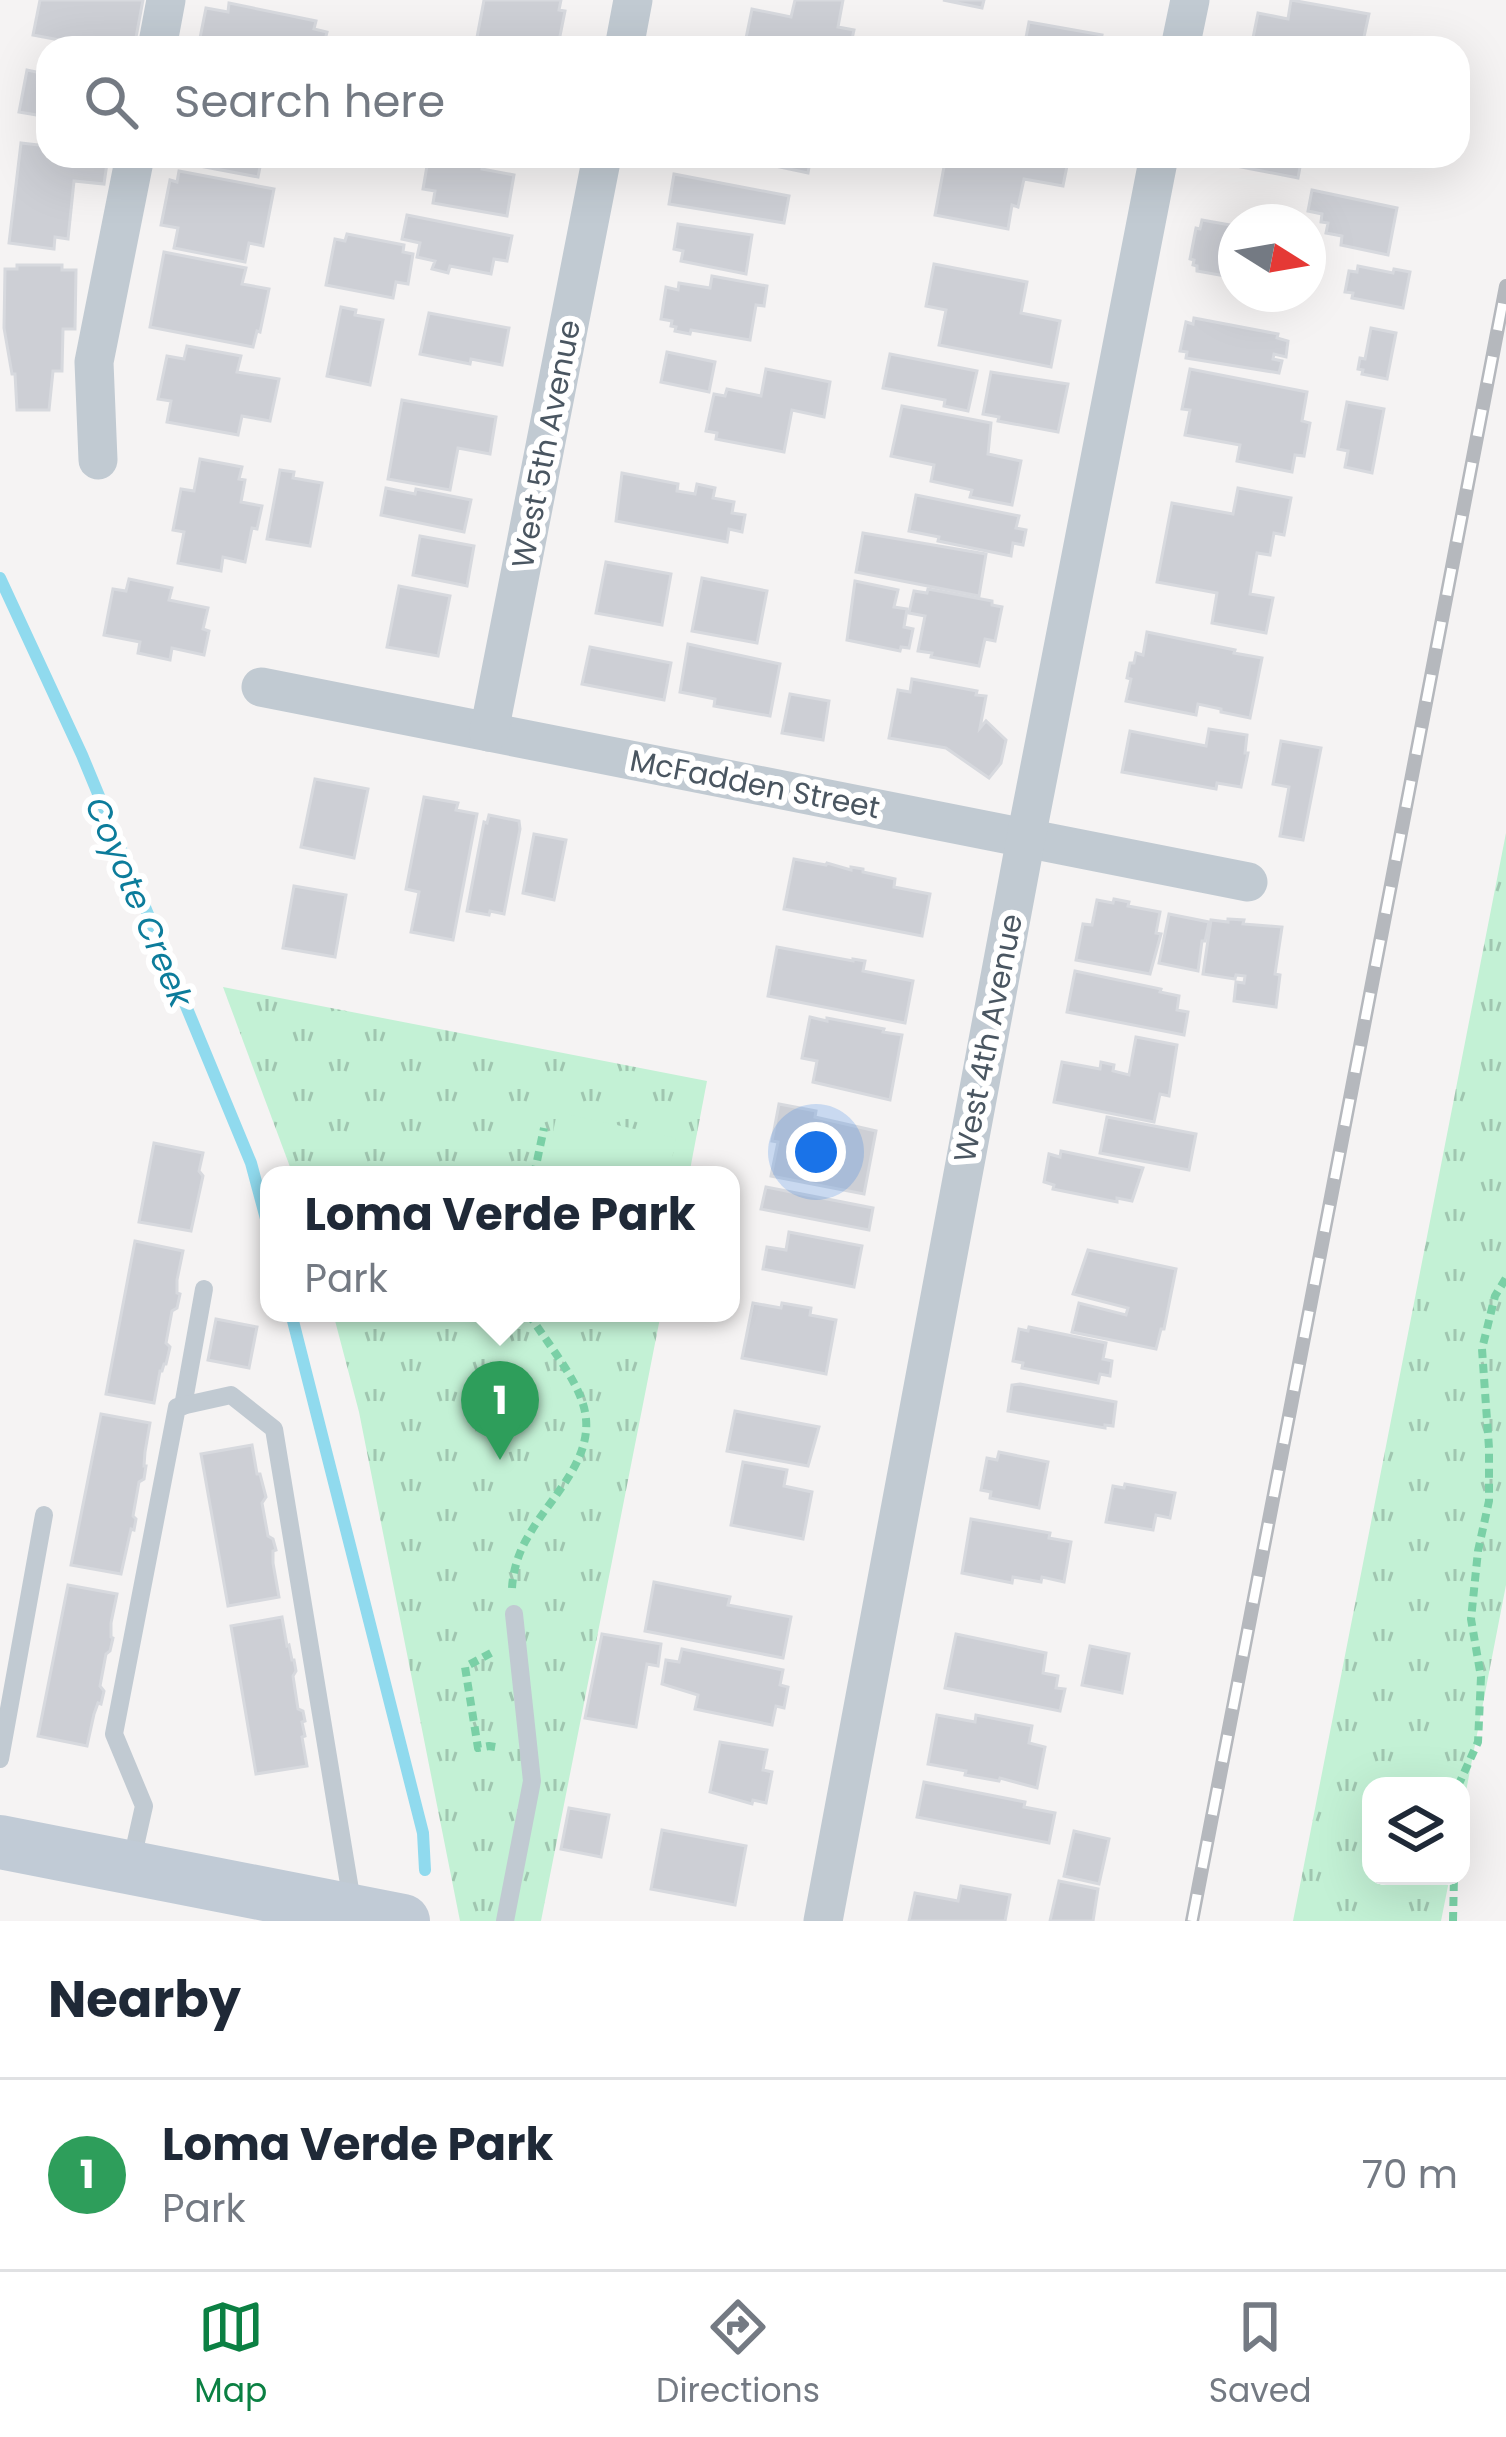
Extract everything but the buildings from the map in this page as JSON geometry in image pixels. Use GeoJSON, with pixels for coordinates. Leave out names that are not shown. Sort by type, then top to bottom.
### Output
{"type":"FeatureCollection","features":[{"type":"Feature","properties":{"kind":"street"},"geometry":{"type":"LineString","coordinates":[[159,36],[166,0]]}},
{"type":"Feature","properties":{"kind":"street"},"geometry":{"type":"LineString","coordinates":[[626,36],[633,0]]}},
{"type":"Feature","properties":{"kind":"street"},"geometry":{"type":"LineString","coordinates":[[1182,36],[1190,0]]}},
{"type":"Feature","properties":{"kind":"street"},"geometry":{"type":"LineString","coordinates":[[98,460],[94,362],[133,168]]}},
{"type":"Feature","properties":{"kind":"street","name":"West 5th Avenue"},"geometry":{"type":"LineString","coordinates":[[489,732],[600,168]]}},
{"type":"Feature","properties":{"kind":"street","name":"West 4th Avenue"},"geometry":{"type":"LineString","coordinates":[[823,1921],[1157,168]]}},
{"type":"Feature","properties":{"kind":"street","name":"McFadden Street"},"geometry":{"type":"LineString","coordinates":[[261,687],[1248,882]]}},
{"type":"Feature","properties":{"kind":"street"},"geometry":{"type":"LineString","coordinates":[[0,1842],[370,1918]]}},
{"type":"Feature","properties":{"kind":"lane"},"geometry":{"type":"LineString","coordinates":[[183,1406],[204,1288]]}},
{"type":"Feature","properties":{"kind":"lane"},"geometry":{"type":"LineString","coordinates":[[130,1868],[144,1806],[114,1734],[177,1407],[231,1395],[274,1429],[370,1918]]}},
{"type":"Feature","properties":{"kind":"lane"},"geometry":{"type":"LineString","coordinates":[[0,1759],[5,1703],[44,1515]]}},
{"type":"Feature","properties":{"kind":"lane"},"geometry":{"type":"LineString","coordinates":[[505,1921],[532,1781],[514,1614]]}},
{"type":"Feature","properties":{"kind":"path"},"geometry":{"type":"LineString","coordinates":[[536,1166],[544,1128]]}},
{"type":"Feature","properties":{"kind":"path"},"geometry":{"type":"LineString","coordinates":[[1462,1777],[1478,1742],[1481,1676],[1471,1619],[1489,1501],[1482,1349],[1495,1296],[1506,1279]]}},
{"type":"Feature","properties":{"kind":"path"},"geometry":{"type":"LineString","coordinates":[[513,1762],[505,1749],[478,1748],[465,1667],[491,1653],[500,1628],[498,1617],[514,1614],[510,1600],[518,1559],[528,1536],[576,1466],[583,1449],[585,1420],[583,1402],[534,1322]]}},
{"type":"Feature","properties":{"kind":"path"},"geometry":{"type":"LineString","coordinates":[[1454,1885],[1454,1921]]}},
{"type":"Feature","properties":{"kind":"green space"},"geometry":{"type":"Polygon","coordinates":[[[1506,833],[1506,1585],[1469,1777],[1362,1777],[1362,1885],[1448,1885],[1441,1921],[1293,1921],[1506,833]]]}},
{"type":"Feature","properties":{"kind":"green space"},"geometry":{"type":"Polygon","coordinates":[[[223,987],[707,1081],[691,1166],[290,1166],[223,987]]]}},
{"type":"Feature","properties":{"kind":"green space"},"geometry":{"type":"Polygon","coordinates":[[[557,1112],[676,1138],[671,1166],[547,1166],[557,1112]]]}},
{"type":"Feature","properties":{"kind":"green space"},"geometry":{"type":"Polygon","coordinates":[[[335,1322],[659,1322],[541,1921],[460,1921],[359,1412],[335,1322]]]}},
{"type":"Feature","properties":{"kind":"waterway","name":"Coyote Creek"},"geometry":{"type":"LineString","coordinates":[[0,578],[82,755],[251,1163],[260,1196]]}},
{"type":"Feature","properties":{"kind":"waterway","name":"Coyote Creek"},"geometry":{"type":"LineString","coordinates":[[293,1322],[423,1833],[425,1870]]}},
{"type":"Feature","properties":{"kind":"railway"},"geometry":{"type":"LineString","coordinates":[[1192,1921],[1506,286]]}},
{"type":"Feature","properties":{"kind":"place","name":"Loma Verde Park"},"geometry":{"type":"Point","coordinates":[500,1460]}}]}
